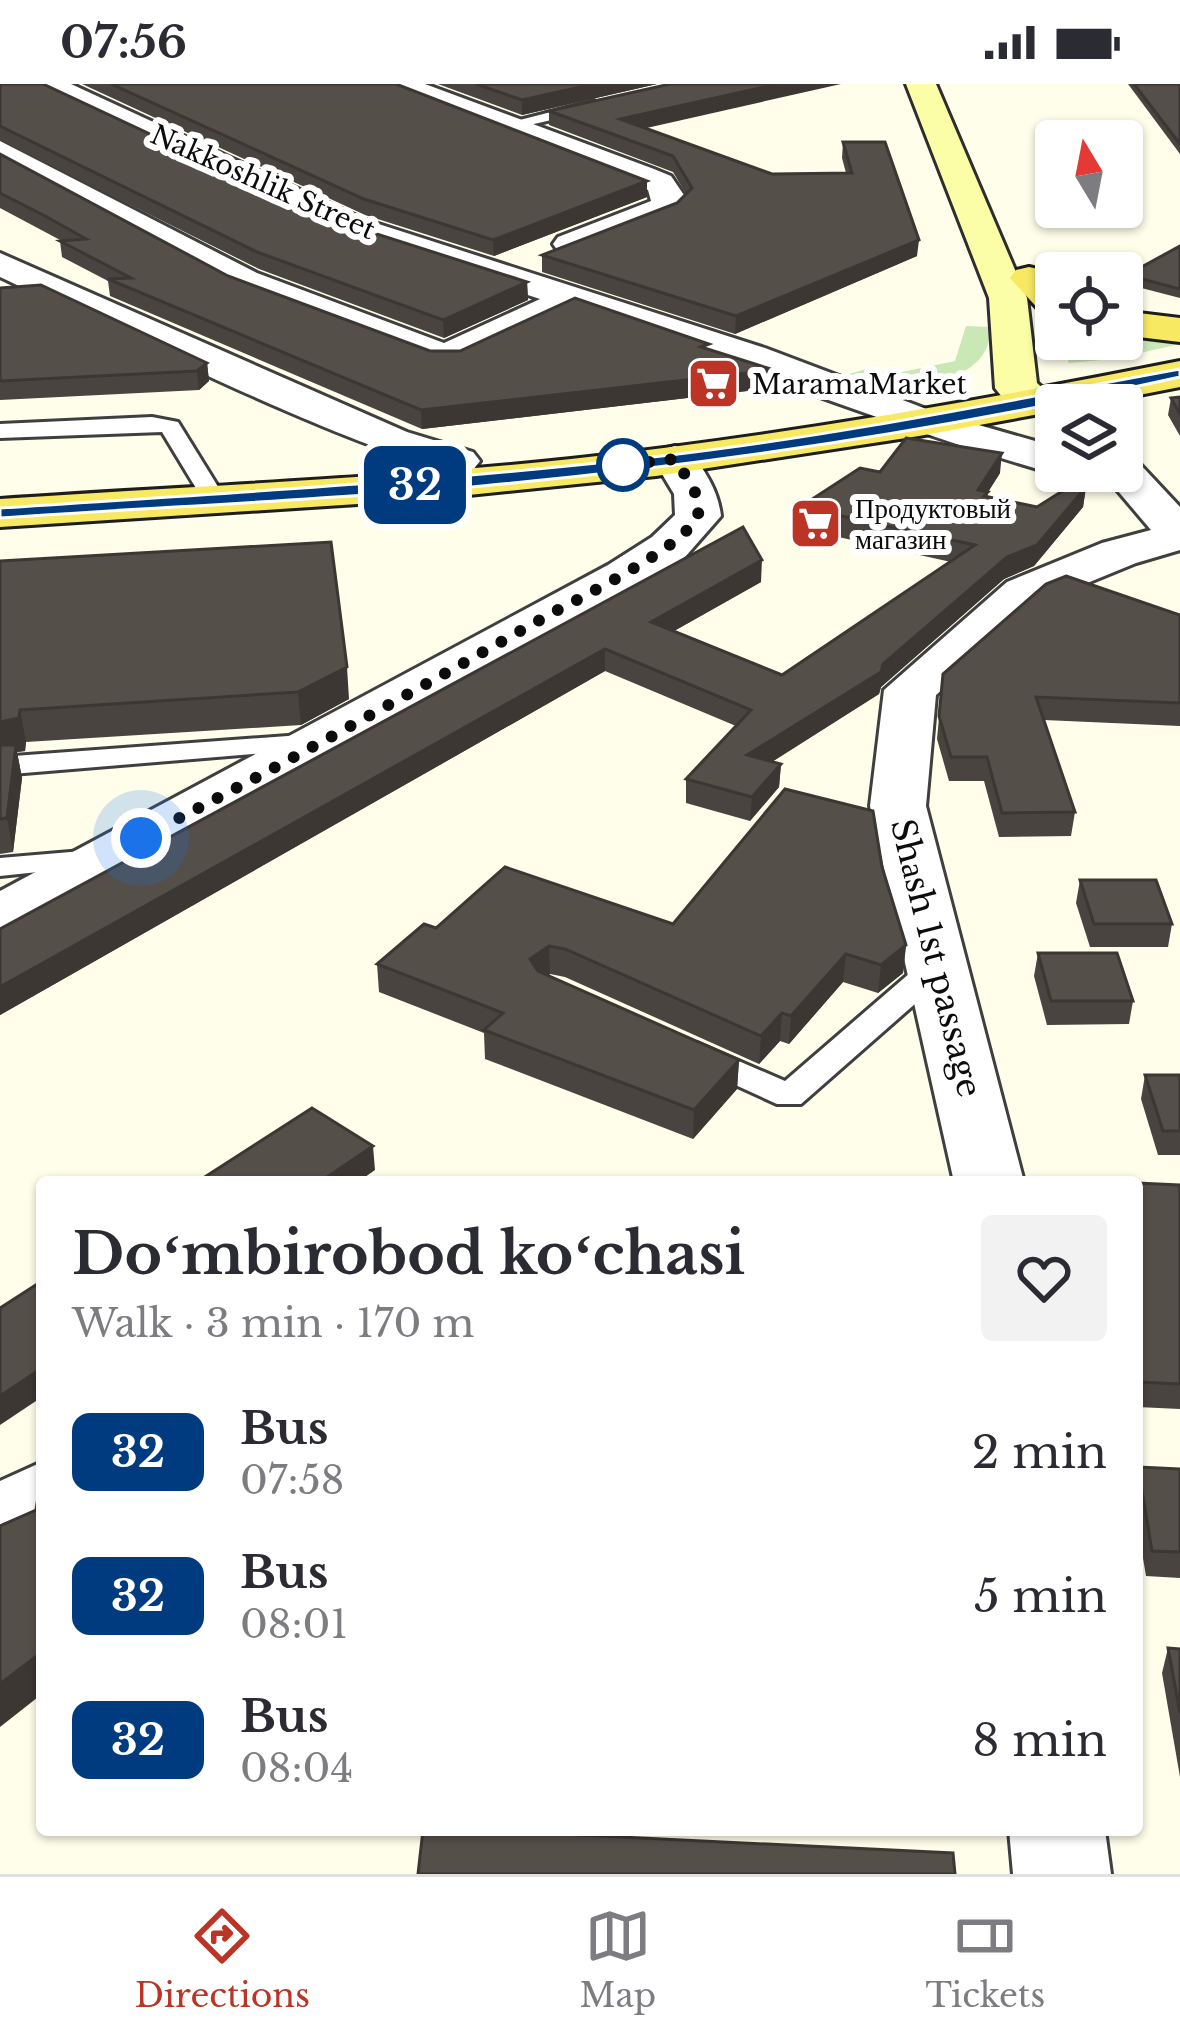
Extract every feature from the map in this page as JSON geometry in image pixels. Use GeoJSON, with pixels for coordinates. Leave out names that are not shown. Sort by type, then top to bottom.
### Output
{"type":"FeatureCollection","features":[{"type":"Feature","properties":{"kind":"main road"},"geometry":{"type":"LineString","coordinates":[[921,84],[1043,384]]}},
{"type":"Feature","properties":{"kind":"main road"},"geometry":{"type":"LineString","coordinates":[[944,84],[1035,277]]}},
{"type":"Feature","properties":{"kind":"main road"},"geometry":{"type":"LineString","coordinates":[[1143,325],[1180,329]]}},
{"type":"Feature","properties":{"kind":"main road"},"geometry":{"type":"LineString","coordinates":[[1073,384],[1180,356]]}},
{"type":"Feature","properties":{"kind":"main road"},"geometry":{"type":"LineString","coordinates":[[1101,384],[1180,374]]}},
{"type":"Feature","properties":{"kind":"main road"},"geometry":{"type":"LineString","coordinates":[[0,490],[482,481],[675,459],[1035,393]]}},
{"type":"Feature","properties":{"kind":"main road"},"geometry":{"type":"LineString","coordinates":[[0,513],[907,416]]}},
{"type":"Feature","properties":{"kind":"street","name":"Nakkoshlik Street"},"geometry":{"type":"LineString","coordinates":[[48,84],[351,226],[751,356],[907,416],[1035,455]]}},
{"type":"Feature","properties":{"kind":"street"},"geometry":{"type":"LineString","coordinates":[[398,84],[660,183],[671,201],[492,274]]}},
{"type":"Feature","properties":{"kind":"street"},"geometry":{"type":"LineString","coordinates":[[0,150],[244,281],[445,357],[569,300]]}},
{"type":"Feature","properties":{"kind":"street"},"geometry":{"type":"LineString","coordinates":[[10,280],[62,292],[392,441],[458,461]]}},
{"type":"Feature","properties":{"kind":"street"},"geometry":{"type":"LineString","coordinates":[[0,915],[328,741],[617,579],[693,524],[699,509],[696,494],[675,459]]}},
{"type":"Feature","properties":{"kind":"street"},"geometry":{"type":"LineString","coordinates":[[1135,492],[1180,536]]}},
{"type":"Feature","properties":{"kind":"street","name":"Shаsh 1st passage"},"geometry":{"type":"LineString","coordinates":[[988,1176],[898,806],[910,690],[1024,592],[1119,553],[1180,536]]}},
{"type":"Feature","properties":{"kind":"street"},"geometry":{"type":"LineString","coordinates":[[0,1527],[36,1500]]}},
{"type":"Feature","properties":{"kind":"street"},"geometry":{"type":"LineString","coordinates":[[1058,1836],[1062,1874]]}},
{"type":"Feature","properties":{"kind":"lane"},"geometry":{"type":"LineString","coordinates":[[508,125],[611,103]]}},
{"type":"Feature","properties":{"kind":"lane"},"geometry":{"type":"LineString","coordinates":[[0,431],[170,427],[208,488]]}},
{"type":"Feature","properties":{"kind":"lane"},"geometry":{"type":"LineString","coordinates":[[0,766],[328,741]]}},
{"type":"Feature","properties":{"kind":"lane"},"geometry":{"type":"LineString","coordinates":[[0,867],[104,858]]}},
{"type":"Feature","properties":{"kind":"lane"},"geometry":{"type":"LineString","coordinates":[[659,1037],[789,1096],[937,967]]}},
{"type":"Feature","properties":{"kind":"green space"},"geometry":{"type":"Polygon","coordinates":[[[966,326],[990,327],[987,347],[958,375],[936,382],[888,385],[849,374],[873,367],[888,375],[955,361],[966,326]]]}},
{"type":"Feature","properties":{"kind":"green space"},"geometry":{"type":"Polygon","coordinates":[[[1143,331],[1180,334],[1180,344],[1143,352],[1143,331]]]}},
{"type":"Feature","properties":{"kind":"building"},"geometry":{"type":"Polygon","coordinates":[[[0,84],[43,84],[336,221],[527,282],[443,320],[257,252],[0,126],[0,84]]]}},
{"type":"Feature","properties":{"kind":"building"},"geometry":{"type":"Polygon","coordinates":[[[111,84],[396,84],[647,181],[493,240],[364,199],[111,84]]]}},
{"type":"Feature","properties":{"kind":"building"},"geometry":{"type":"Polygon","coordinates":[[[476,84],[594,84],[522,100],[476,84]]]}},
{"type":"Feature","properties":{"kind":"building"},"geometry":{"type":"Polygon","coordinates":[[[670,84],[778,84],[620,119],[772,174],[852,173],[843,142],[885,142],[919,240],[736,316],[542,255],[677,203],[692,188],[673,156],[549,111],[670,84]]]}},
{"type":"Feature","properties":{"kind":"building"},"geometry":{"type":"Polygon","coordinates":[[[1134,84],[1180,84],[1180,144],[1134,84]]]}},
{"type":"Feature","properties":{"kind":"building"},"geometry":{"type":"Polygon","coordinates":[[[0,154],[228,276],[430,351],[460,351],[575,298],[774,370],[421,410],[108,279],[131,278],[60,241],[86,239],[0,193],[0,154]]]}},
{"type":"Feature","properties":{"kind":"building"},"geometry":{"type":"Polygon","coordinates":[[[1180,246],[1180,289],[1143,279],[1143,266],[1180,246]]]}},
{"type":"Feature","properties":{"kind":"building"},"geometry":{"type":"Polygon","coordinates":[[[41,285],[207,363],[197,371],[0,381],[0,288],[41,285]]]}},
{"type":"Feature","properties":{"kind":"building"},"geometry":{"type":"Polygon","coordinates":[[[906,438],[1002,453],[978,490],[988,492],[984,496],[1037,507],[1061,492],[1082,492],[1037,545],[1007,557],[883,664],[881,672],[747,755],[781,764],[752,797],[686,779],[751,710],[605,649],[0,987],[0,929],[743,527],[762,560],[651,622],[782,675],[975,545],[800,507],[860,468],[880,472],[906,438]]]}},
{"type":"Feature","properties":{"kind":"building"},"geometry":{"type":"Polygon","coordinates":[[[331,542],[347,667],[298,692],[20,710],[19,718],[0,722],[0,561],[331,542]]]}},
{"type":"Feature","properties":{"kind":"building"},"geometry":{"type":"Polygon","coordinates":[[[1066,576],[1180,615],[1180,703],[1036,697],[1075,812],[1002,813],[987,757],[951,757],[939,716],[943,674],[1046,584],[1066,576]]]}},
{"type":"Feature","properties":{"kind":"building"},"geometry":{"type":"Polygon","coordinates":[[[0,745],[16,745],[7,818],[0,819],[0,745]]]}},
{"type":"Feature","properties":{"kind":"building"},"geometry":{"type":"Polygon","coordinates":[[[785,789],[873,811],[882,867],[906,945],[881,965],[846,954],[791,1016],[782,1013],[761,1036],[565,949],[549,946],[530,959],[538,971],[739,1060],[694,1110],[484,1030],[503,1013],[377,964],[424,924],[436,928],[505,867],[673,924],[785,789]]]}},
{"type":"Feature","properties":{"kind":"building"},"geometry":{"type":"Polygon","coordinates":[[[1080,880],[1156,880],[1172,924],[1094,924],[1080,880]]]}},
{"type":"Feature","properties":{"kind":"building"},"geometry":{"type":"Polygon","coordinates":[[[1038,953],[1117,953],[1133,1001],[1051,1001],[1038,953]]]}},
{"type":"Feature","properties":{"kind":"building"},"geometry":{"type":"Polygon","coordinates":[[[1145,1075],[1180,1075],[1180,1131],[1163,1131],[1145,1075]]]}},
{"type":"Feature","properties":{"kind":"building"},"geometry":{"type":"Polygon","coordinates":[[[312,1108],[373,1146],[329,1176],[206,1176],[312,1108]]]}},
{"type":"Feature","properties":{"kind":"building"},"geometry":{"type":"Polygon","coordinates":[[[1143,1183],[1179,1185],[1180,1189],[1180,1384],[1143,1382],[1143,1183]]]}},
{"type":"Feature","properties":{"kind":"building"},"geometry":{"type":"Polygon","coordinates":[[[36,1285],[36,1372],[0,1396],[0,1308],[36,1285]]]}},
{"type":"Feature","properties":{"kind":"building"},"geometry":{"type":"Polygon","coordinates":[[[1143,1467],[1180,1469],[1180,1552],[1152,1551],[1143,1467]]]}},
{"type":"Feature","properties":{"kind":"building"},"geometry":{"type":"Polygon","coordinates":[[[36,1510],[36,1657],[0,1684],[0,1526],[36,1510]]]}},
{"type":"Feature","properties":{"kind":"building"},"geometry":{"type":"Polygon","coordinates":[[[1168,1648],[1180,1649],[1180,1713],[1168,1648]]]}},
{"type":"Feature","properties":{"kind":"building"},"geometry":{"type":"Polygon","coordinates":[[[422,1836],[600,1836],[953,1853],[955,1874],[418,1874],[422,1836]]]}},
{"type":"Feature","properties":{"kind":"bus line","name":"32"},"geometry":{"type":"LineString","coordinates":[[0,513],[482,481],[675,459],[846,436],[1180,374]]}},
{"type":"Feature","properties":{"kind":"place","name":"MaramaMarket"},"geometry":{"type":"Point","coordinates":[713,384]}},
{"type":"Feature","properties":{"kind":"place","name":"Продуктовый магазин"},"geometry":{"type":"Point","coordinates":[816,524]}},
{"type":"Feature","properties":{"kind":"route"},"geometry":{"type":"LineString","coordinates":[[141,838],[328,741],[617,579],[693,524],[699,509],[696,494],[675,459],[623,465]]}}]}
